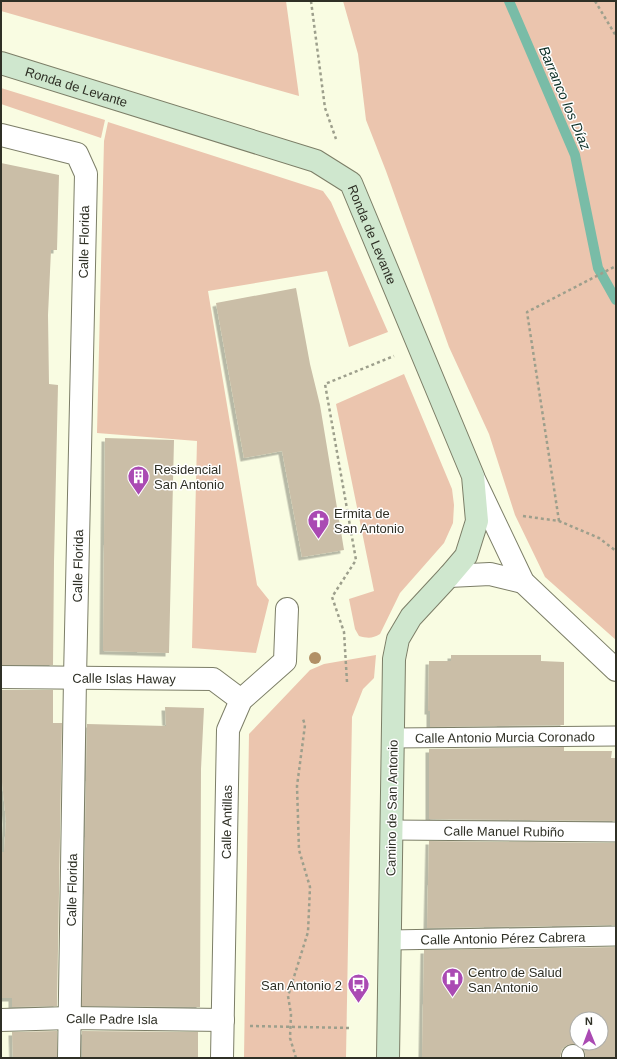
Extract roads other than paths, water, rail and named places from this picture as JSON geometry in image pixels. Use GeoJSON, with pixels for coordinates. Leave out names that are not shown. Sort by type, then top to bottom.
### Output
{"type":"FeatureCollection","features":[{"type":"Feature","properties":{"kind":"main road","name":"Ronda de Levante"},"geometry":{"type":"LineString","coordinates":[[1,63],[316,161],[351,183],[473,476]]}},
{"type":"Feature","properties":{"kind":"main road","name":"Camino de San Antonio"},"geometry":{"type":"LineString","coordinates":[[388,1058],[394,659],[398,639],[411,617],[466,556],[477,521],[473,476]]}},
{"type":"Feature","properties":{"kind":"street","name":"Calle Florida"},"geometry":{"type":"LineString","coordinates":[[1,135],[77,154],[86,174],[70,1058]]}},
{"type":"Feature","properties":{"kind":"street","name":"Ronda de Levante"},"geometry":{"type":"LineString","coordinates":[[473,476],[523,582]]}},
{"type":"Feature","properties":{"kind":"street"},"geometry":{"type":"LineString","coordinates":[[449,576],[490,574],[523,582],[616,670]]}},
{"type":"Feature","properties":{"kind":"street","name":"Calle Antillas"},"geometry":{"type":"LineString","coordinates":[[222,1058],[228,730],[241,700],[285,661],[287,609]]}},
{"type":"Feature","properties":{"kind":"street","name":"Calle Islas Haway"},"geometry":{"type":"LineString","coordinates":[[1,677],[213,679],[241,700]]}},
{"type":"Feature","properties":{"kind":"street","name":"Calle Antonio Murcia Coronado"},"geometry":{"type":"LineString","coordinates":[[393,738],[616,736]]}},
{"type":"Feature","properties":{"kind":"street","name":"Calle Manuel Rubiño"},"geometry":{"type":"LineString","coordinates":[[392,830],[616,832]]}},
{"type":"Feature","properties":{"kind":"street","name":"Calle Antonio Pérez Cabrera"},"geometry":{"type":"LineString","coordinates":[[390,940],[616,936]]}},
{"type":"Feature","properties":{"kind":"street","name":"Calle Padre Isla"},"geometry":{"type":"LineString","coordinates":[[1,1020],[70,1018],[223,1020]]}},
{"type":"Feature","properties":{"kind":"waterway","name":"Barranco los Díaz"},"geometry":{"type":"LineString","coordinates":[[509,1],[575,155],[598,268],[616,300]]}},
{"type":"Feature","properties":{"kind":"place","name":"Residencial San Antonio"},"geometry":{"type":"Point","coordinates":[138,496]}},
{"type":"Feature","properties":{"kind":"place","name":"Ermita de San Antonio"},"geometry":{"type":"Point","coordinates":[319,540]}},
{"type":"Feature","properties":{"kind":"place","name":"Centro de Salud San Antonio"},"geometry":{"type":"Point","coordinates":[453,998]}},
{"type":"Feature","properties":{"kind":"place","name":"San Antonio 2"},"geometry":{"type":"Point","coordinates":[358,1004]}}]}
